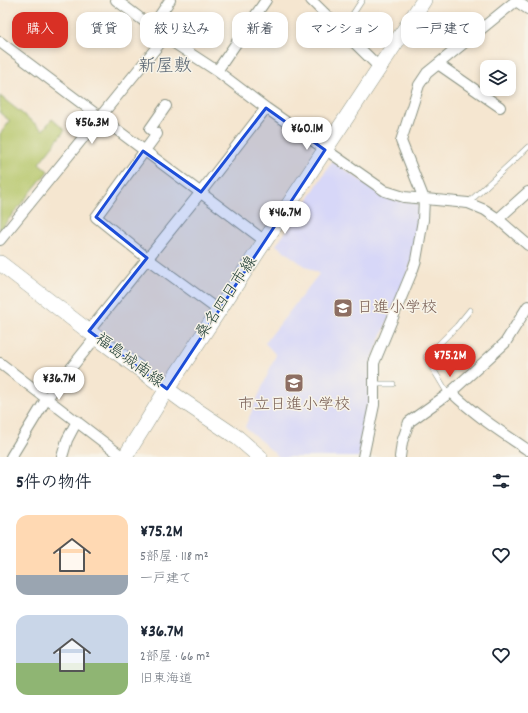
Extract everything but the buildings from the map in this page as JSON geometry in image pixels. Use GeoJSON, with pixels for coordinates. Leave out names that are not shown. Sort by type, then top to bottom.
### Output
{"type":"FeatureCollection","features":[{"type":"Feature","properties":{"kind":"main road","name":"桑名四日市線"},"geometry":{"type":"LineString","coordinates":[[124,457],[218,310],[424,0]]}},
{"type":"Feature","properties":{"kind":"main road","name":"福島城南線"},"geometry":{"type":"LineString","coordinates":[[0,263],[92,334],[167,389],[238,438],[260,457]]}},
{"type":"Feature","properties":{"kind":"street"},"geometry":{"type":"LineString","coordinates":[[116,0],[140,18]]}},
{"type":"Feature","properties":{"kind":"street"},"geometry":{"type":"LineString","coordinates":[[162,12],[170,0]]}},
{"type":"Feature","properties":{"kind":"street"},"geometry":{"type":"LineString","coordinates":[[216,71],[266,0]]}},
{"type":"Feature","properties":{"kind":"street"},"geometry":{"type":"LineString","coordinates":[[363,457],[374,405],[374,363],[416,260],[423,220],[424,199],[401,141],[419,85],[427,73],[516,0],[528,9]]}},
{"type":"Feature","properties":{"kind":"street"},"geometry":{"type":"LineString","coordinates":[[315,1],[325,12]]}},
{"type":"Feature","properties":{"kind":"street"},"geometry":{"type":"LineString","coordinates":[[0,42],[143,151],[201,192],[265,241]]}},
{"type":"Feature","properties":{"kind":"street"},"geometry":{"type":"LineString","coordinates":[[0,240],[156,48]]}},
{"type":"Feature","properties":{"kind":"street"},"geometry":{"type":"LineString","coordinates":[[182,48],[385,191],[395,195],[468,203],[485,210],[498,219],[528,245]]}},
{"type":"Feature","properties":{"kind":"street"},"geometry":{"type":"LineString","coordinates":[[360,48],[379,67]]}},
{"type":"Feature","properties":{"kind":"street"},"geometry":{"type":"LineString","coordinates":[[438,64],[500,107]]}},
{"type":"Feature","properties":{"kind":"street"},"geometry":{"type":"LineString","coordinates":[[166,106],[150,129],[157,134],[143,151],[96,217],[147,258],[218,310]]}},
{"type":"Feature","properties":{"kind":"street"},"geometry":{"type":"LineString","coordinates":[[11,457],[47,398],[147,258],[201,192],[266,108]]}},
{"type":"Feature","properties":{"kind":"street"},"geometry":{"type":"LineString","coordinates":[[498,219],[528,192]]}},
{"type":"Feature","properties":{"kind":"street"},"geometry":{"type":"LineString","coordinates":[[400,457],[402,442],[409,422],[449,393],[505,343],[528,306]]}},
{"type":"Feature","properties":{"kind":"street"},"geometry":{"type":"LineString","coordinates":[[0,363],[124,457]]}},
{"type":"Feature","properties":{"kind":"street"},"geometry":{"type":"LineString","coordinates":[[449,393],[468,409],[528,450]]}},
{"type":"Feature","properties":{"kind":"street"},"geometry":{"type":"LineString","coordinates":[[62,457],[67,440],[77,421]]}},
{"type":"Feature","properties":{"kind":"lane"},"geometry":{"type":"LineString","coordinates":[[354,12],[362,0]]}},
{"type":"Feature","properties":{"kind":"lane"},"geometry":{"type":"LineString","coordinates":[[468,203],[528,147]]}},
{"type":"Feature","properties":{"kind":"lane"},"geometry":{"type":"LineString","coordinates":[[449,393],[426,357],[457,326],[470,310]]}},
{"type":"Feature","properties":{"kind":"lane"},"geometry":{"type":"LineString","coordinates":[[374,384],[393,384]]}},
{"type":"Feature","properties":{"kind":"highlighted area"},"geometry":{"type":"Polygon","coordinates":[[[266,108],[325,150],[167,389],[89,331],[147,258],[96,217],[143,151],[201,192],[266,108]]]}},
{"type":"Feature","properties":{"kind":"shaded area","name":"日進小学校"},"geometry":{"type":"Polygon","coordinates":[[[332,161],[381,194],[397,200],[416,202],[420,208],[413,259],[371,362],[370,405],[359,457],[279,457],[245,427],[276,355],[265,343],[319,274],[299,262],[276,245],[299,214],[332,161]]]}},
{"type":"Feature","properties":{"kind":"green space"},"geometry":{"type":"Polygon","coordinates":[[[0,96],[43,130],[52,119],[65,130],[39,163],[48,171],[0,230],[0,193],[2,191],[0,189],[0,134],[10,121],[0,113],[0,96]]]}},
{"type":"Feature","properties":{"kind":"place","name":"日進小学校"},"geometry":{"type":"Point","coordinates":[343,308]}},
{"type":"Feature","properties":{"kind":"place","name":"市立日進小学校"},"geometry":{"type":"Point","coordinates":[294,383]}},
{"type":"Feature","properties":{"kind":"district","name":"新屋敷"},"geometry":{"type":"Point","coordinates":[165,67]}}]}
